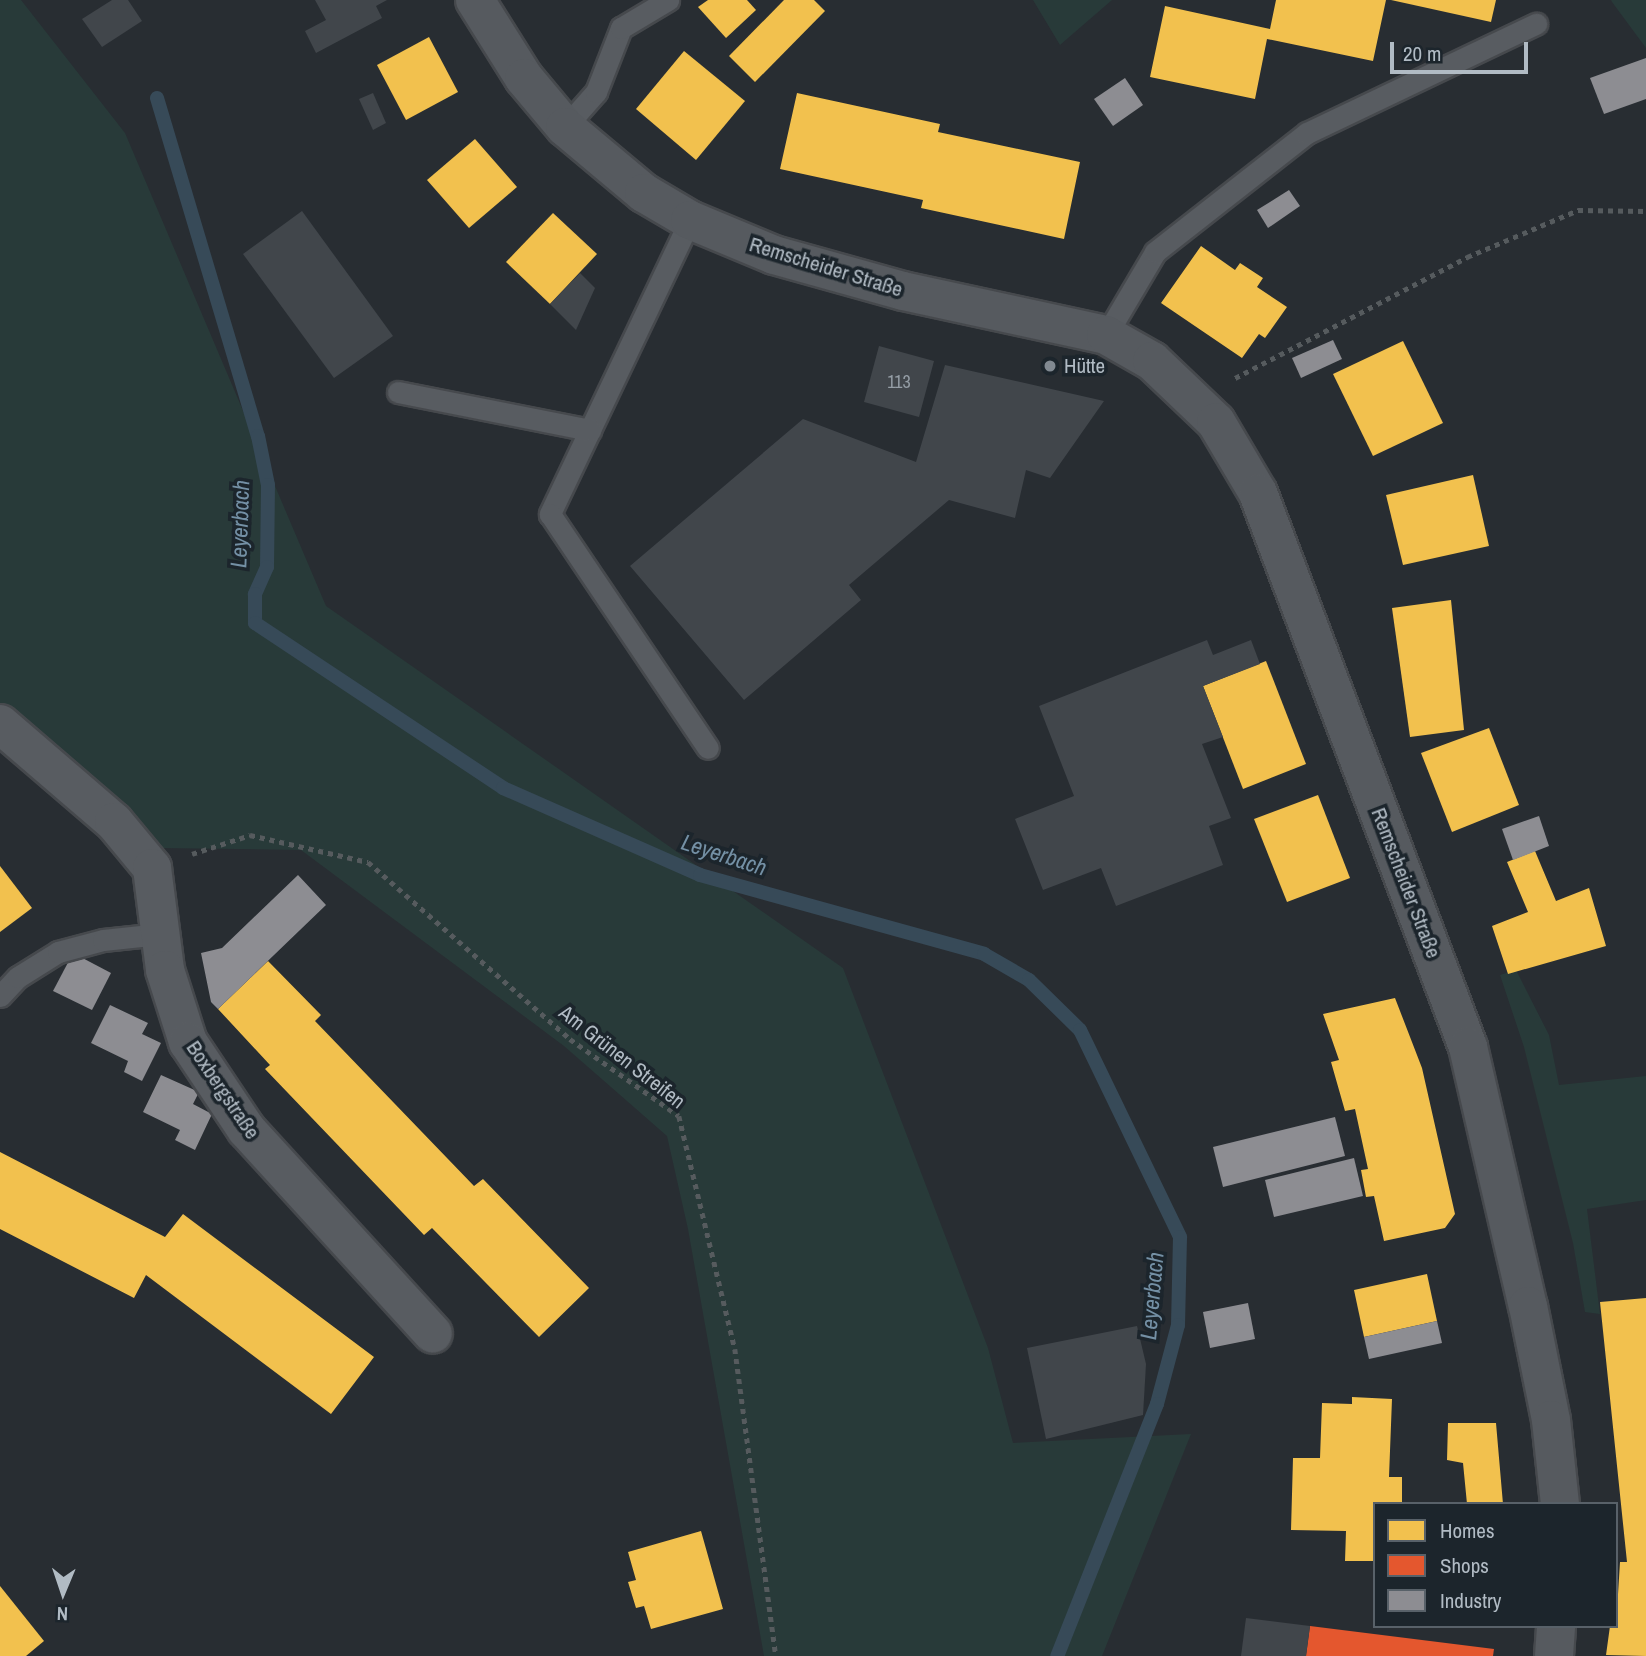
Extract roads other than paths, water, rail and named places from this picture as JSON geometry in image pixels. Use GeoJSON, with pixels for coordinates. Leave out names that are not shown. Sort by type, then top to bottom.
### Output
{"type":"FeatureCollection","features":[{"type":"Feature","properties":{"kind":"main road","name":"Remscheider Straße"},"geometry":{"type":"LineString","coordinates":[[475,0],[524,78],[565,127],[644,193],[690,220],[787,259],[903,291],[1106,335],[1152,361],[1194,398],[1216,422],[1258,493],[1468,1047],[1531,1319],[1551,1420],[1560,1502]]}},
{"type":"Feature","properties":{"kind":"main road"},"geometry":{"type":"LineString","coordinates":[[1553,1656],[1556,1628]]}},
{"type":"Feature","properties":{"kind":"street","name":"Boxbergstraße"},"geometry":{"type":"LineString","coordinates":[[0,724],[114,822],[152,868],[166,970],[188,1042],[246,1129],[433,1334]]}},
{"type":"Feature","properties":{"kind":"lane"},"geometry":{"type":"LineString","coordinates":[[565,127],[596,92],[621,28],[667,0]]}},
{"type":"Feature","properties":{"kind":"lane"},"geometry":{"type":"LineString","coordinates":[[1106,335],[1155,252],[1307,133],[1536,24]]}},
{"type":"Feature","properties":{"kind":"lane"},"geometry":{"type":"LineString","coordinates":[[690,220],[550,514],[708,748]]}},
{"type":"Feature","properties":{"kind":"lane"},"geometry":{"type":"LineString","coordinates":[[398,391],[590,430]]}},
{"type":"Feature","properties":{"kind":"lane"},"geometry":{"type":"LineString","coordinates":[[0,996],[18,977],[58,952],[103,940],[160,934]]}},
{"type":"Feature","properties":{"kind":"waterway","name":"Leyerbach"},"geometry":{"type":"LineString","coordinates":[[157,98],[258,436],[268,485],[267,567],[255,594],[255,623],[503,788],[700,875],[984,954],[1029,980],[1080,1030],[1180,1237],[1178,1325],[1157,1404],[1057,1656]]}},
{"type":"Feature","properties":{"kind":"place","name":"Hütte"},"geometry":{"type":"Point","coordinates":[1050,366]}}]}
